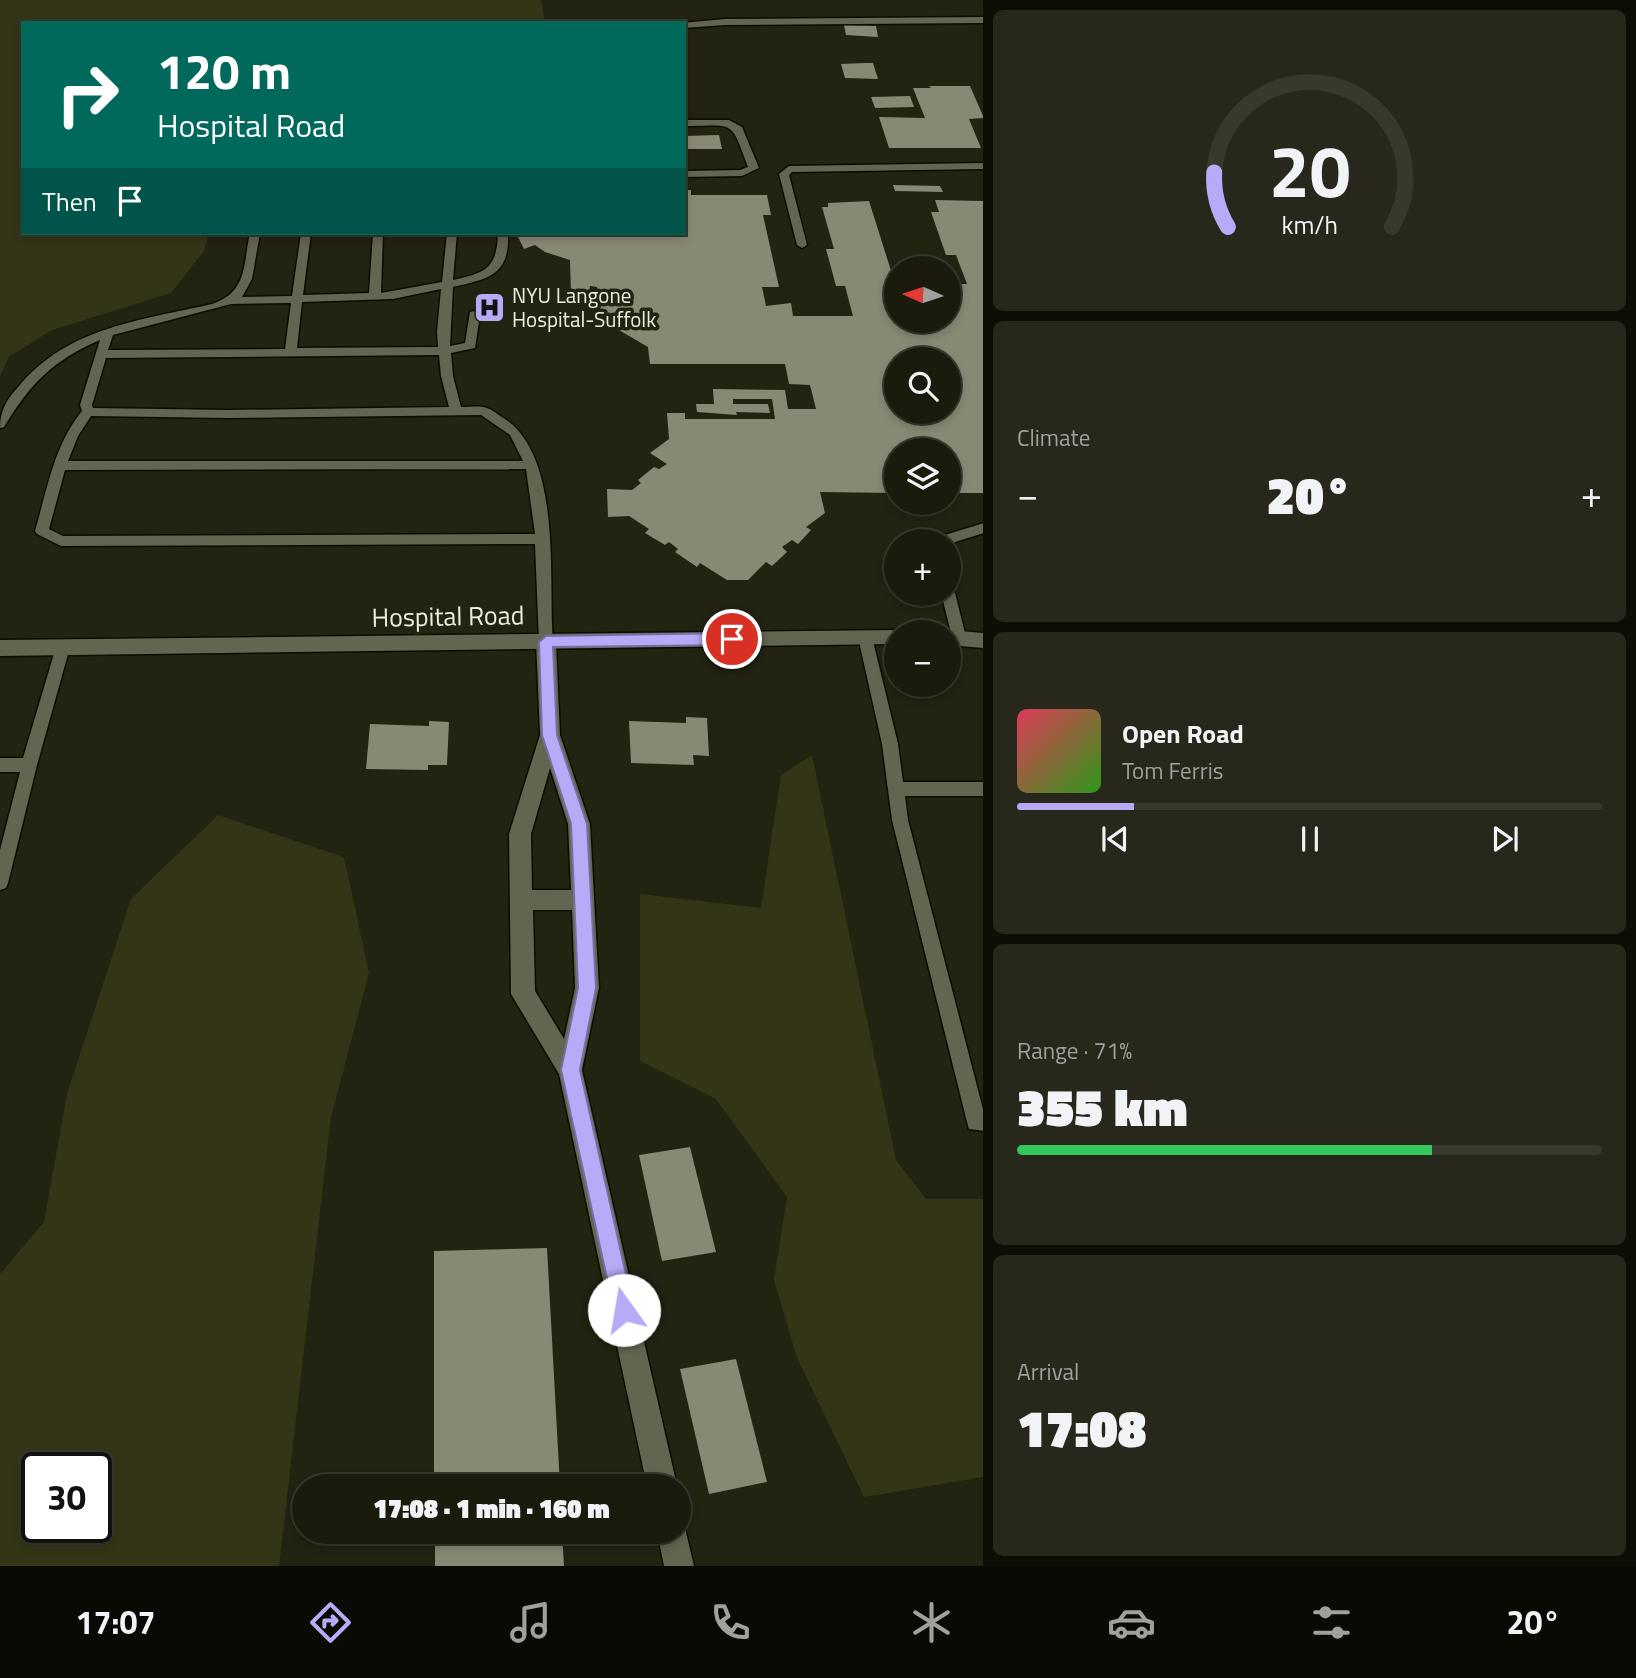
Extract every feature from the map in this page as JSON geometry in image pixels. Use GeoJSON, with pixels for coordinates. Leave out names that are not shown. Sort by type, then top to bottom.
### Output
{"type":"FeatureCollection","features":[{"type":"Feature","properties":{"kind":"street"},"geometry":{"type":"LineString","coordinates":[[961,636],[983,631]]}},
{"type":"Feature","properties":{"kind":"street","name":"Hospital Road"},"geometry":{"type":"LineString","coordinates":[[0,648],[884,637]]}},
{"type":"Feature","properties":{"kind":"street"},"geometry":{"type":"LineString","coordinates":[[961,638],[983,641]]}},
{"type":"Feature","properties":{"kind":"street"},"geometry":{"type":"LineString","coordinates":[[546,642],[550,735],[579,824],[587,988],[570,1070]]}},
{"type":"Feature","properties":{"kind":"street"},"geometry":{"type":"LineString","coordinates":[[550,735],[520,834],[523,994],[570,1070],[659,1474]]}},
{"type":"Feature","properties":{"kind":"street"},"geometry":{"type":"LineString","coordinates":[[521,900],[583,900]]}},
{"type":"Feature","properties":{"kind":"street"},"geometry":{"type":"LineString","coordinates":[[675,1544],[679,1566]]}},
{"type":"Feature","properties":{"kind":"lane"},"geometry":{"type":"LineString","coordinates":[[686,25],[725,22],[983,20]]}},
{"type":"Feature","properties":{"kind":"lane"},"geometry":{"type":"LineString","coordinates":[[686,123],[729,123],[739,129],[754,168],[742,173],[686,174]]}},
{"type":"Feature","properties":{"kind":"lane"},"geometry":{"type":"LineString","coordinates":[[802,245],[784,174],[789,169],[983,166]]}},
{"type":"Feature","properties":{"kind":"lane"},"geometry":{"type":"LineString","coordinates":[[230,301],[243,288],[255,235]]}},
{"type":"Feature","properties":{"kind":"lane"},"geometry":{"type":"LineString","coordinates":[[290,353],[306,235]]}},
{"type":"Feature","properties":{"kind":"lane"},"geometry":{"type":"LineString","coordinates":[[375,296],[378,235]]}},
{"type":"Feature","properties":{"kind":"lane"},"geometry":{"type":"LineString","coordinates":[[452,235],[443,332],[447,376],[456,412]]}},
{"type":"Feature","properties":{"kind":"lane"},"geometry":{"type":"LineString","coordinates":[[0,424],[18,393],[37,371],[55,356],[108,331],[230,301],[393,296],[475,279],[493,271],[503,253],[503,235]]}},
{"type":"Feature","properties":{"kind":"lane"},"geometry":{"type":"LineString","coordinates":[[475,279],[476,296]]}},
{"type":"Feature","properties":{"kind":"lane"},"geometry":{"type":"LineString","coordinates":[[100,354],[445,351],[471,345],[474,315]]}},
{"type":"Feature","properties":{"kind":"lane"},"geometry":{"type":"LineString","coordinates":[[88,412],[86,405],[108,331]]}},
{"type":"Feature","properties":{"kind":"lane"},"geometry":{"type":"LineString","coordinates":[[540,539],[61,541],[43,531],[66,444],[88,412],[483,411],[513,432],[531,465],[540,503],[542,612],[546,642]]}},
{"type":"Feature","properties":{"kind":"lane"},"geometry":{"type":"LineString","coordinates":[[62,466],[531,465]]}},
{"type":"Feature","properties":{"kind":"lane"},"geometry":{"type":"LineString","coordinates":[[961,535],[983,528]]}},
{"type":"Feature","properties":{"kind":"lane"},"geometry":{"type":"LineString","coordinates":[[864,637],[890,744],[894,789],[976,1122],[983,1122]]}},
{"type":"Feature","properties":{"kind":"lane"},"geometry":{"type":"LineString","coordinates":[[1,876],[63,647]]}},
{"type":"Feature","properties":{"kind":"lane"},"geometry":{"type":"LineString","coordinates":[[0,765],[29,765]]}},
{"type":"Feature","properties":{"kind":"lane"},"geometry":{"type":"LineString","coordinates":[[894,789],[983,789]]}},
{"type":"Feature","properties":{"kind":"green space"},"geometry":{"type":"Polygon","coordinates":[[[0,0],[541,0],[545,21],[21,21],[21,235],[208,235],[204,251],[171,293],[52,330],[9,357],[0,376],[0,0]]]}},
{"type":"Feature","properties":{"kind":"green space"},"geometry":{"type":"Polygon","coordinates":[[[812,755],[896,1160],[926,1199],[983,1199],[983,1477],[864,1497],[797,1358],[774,1280],[787,1197],[716,1099],[640,1061],[640,894],[761,908],[781,775],[812,755]]]}},
{"type":"Feature","properties":{"kind":"green space"},"geometry":{"type":"Polygon","coordinates":[[[218,815],[344,857],[369,973],[331,1117],[279,1566],[0,1566],[0,1274],[44,1222],[67,1094],[131,899],[218,815]]]}},
{"type":"Feature","properties":{"kind":"building"},"geometry":{"type":"Polygon","coordinates":[[[844,25],[876,26],[878,37],[846,35],[844,25]]]}},
{"type":"Feature","properties":{"kind":"building"},"geometry":{"type":"Polygon","coordinates":[[[873,63],[878,79],[845,78],[841,64],[873,63]]]}},
{"type":"Feature","properties":{"kind":"building"},"geometry":{"type":"Polygon","coordinates":[[[929,86],[970,86],[983,116],[983,118],[969,119],[981,148],[889,148],[879,117],[925,118],[913,88],[931,88],[929,86]]]}},
{"type":"Feature","properties":{"kind":"building"},"geometry":{"type":"Polygon","coordinates":[[[910,96],[914,107],[875,108],[871,97],[910,96]]]}},
{"type":"Feature","properties":{"kind":"building"},"geometry":{"type":"Polygon","coordinates":[[[719,135],[722,149],[686,149],[686,136],[719,135]]]}},
{"type":"Feature","properties":{"kind":"building"},"geometry":{"type":"Polygon","coordinates":[[[893,185],[940,186],[943,192],[895,191],[893,185]]]}},
{"type":"Feature","properties":{"kind":"building","name":"NYU Langone Hospital-Suffolk"},"geometry":{"type":"Polygon","coordinates":[[[686,190],[691,190],[691,195],[767,195],[771,215],[763,215],[779,287],[762,287],[766,306],[791,303],[793,316],[853,316],[845,286],[836,286],[826,249],[834,249],[822,207],[828,207],[828,203],[869,201],[886,256],[884,256],[884,333],[961,333],[961,284],[967,284],[961,268],[961,256],[946,255],[931,212],[939,212],[935,200],[983,201],[983,493],[961,493],[961,438],[884,438],[884,493],[820,492],[825,513],[806,527],[811,530],[798,544],[792,540],[782,547],[787,552],[772,566],[766,562],[748,580],[727,580],[700,563],[697,567],[675,552],[678,549],[669,542],[665,545],[645,533],[649,529],[629,516],[608,517],[607,489],[632,490],[641,483],[638,480],[654,467],[659,469],[667,464],[650,453],[669,439],[667,413],[685,413],[685,419],[775,419],[772,399],[733,399],[733,404],[768,404],[770,413],[736,412],[737,415],[697,412],[696,404],[714,404],[713,389],[785,390],[788,409],[816,409],[810,385],[789,384],[785,364],[650,364],[648,347],[600,319],[597,287],[590,286],[589,294],[571,294],[570,260],[545,252],[535,245],[524,249],[517,235],[686,235],[686,190]]]}},
{"type":"Feature","properties":{"kind":"building"},"geometry":{"type":"Polygon","coordinates":[[[686,717],[707,718],[709,756],[693,755],[694,765],[631,763],[629,721],[686,723],[686,717]]]}},
{"type":"Feature","properties":{"kind":"building"},"geometry":{"type":"Polygon","coordinates":[[[429,721],[449,722],[447,765],[428,765],[428,770],[366,769],[370,724],[429,726],[429,721]]]}},
{"type":"Feature","properties":{"kind":"building"},"geometry":{"type":"Polygon","coordinates":[[[690,1147],[716,1252],[662,1261],[639,1155],[690,1147]]]}},
{"type":"Feature","properties":{"kind":"building"},"geometry":{"type":"Polygon","coordinates":[[[547,1248],[559,1474],[434,1474],[434,1251],[547,1248]]]}},
{"type":"Feature","properties":{"kind":"building"},"geometry":{"type":"Polygon","coordinates":[[[736,1359],[767,1482],[709,1494],[680,1369],[736,1359]]]}},
{"type":"Feature","properties":{"kind":"building"},"geometry":{"type":"Polygon","coordinates":[[[435,1544],[563,1544],[564,1566],[435,1566],[435,1544]]]}},
{"type":"Feature","properties":{"kind":"place","name":"NYU Langone Hospital-Suffolk"},"geometry":{"type":"Point","coordinates":[489,307]}},
{"type":"Feature","properties":{"kind":"route"},"geometry":{"type":"LineString","coordinates":[[624,1310],[570,1070],[587,988],[579,824],[550,735],[546,642],[732,639]]}}]}
